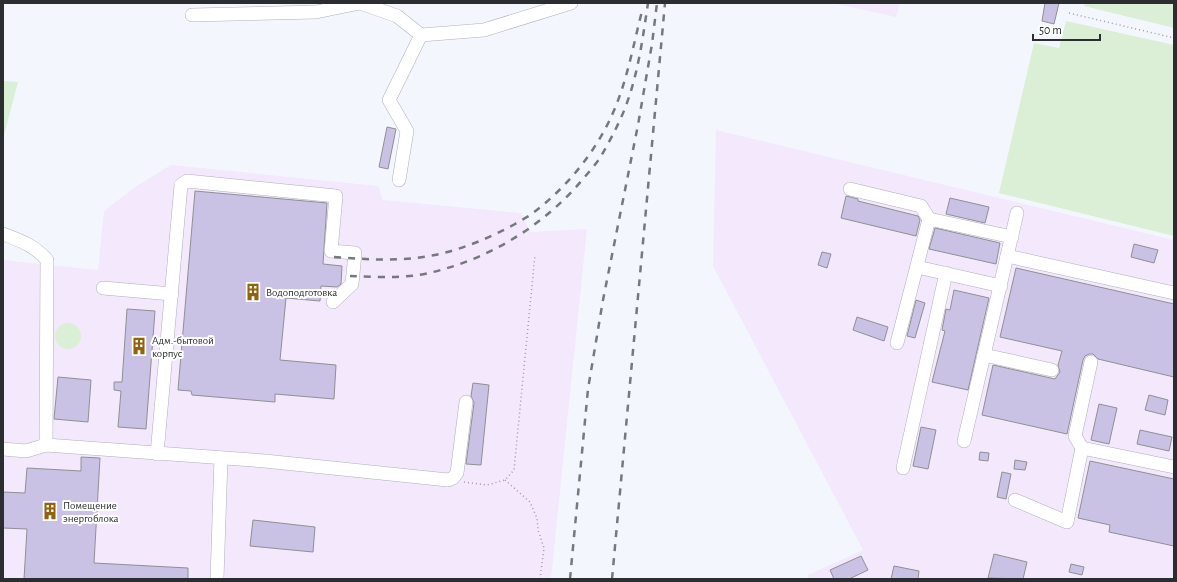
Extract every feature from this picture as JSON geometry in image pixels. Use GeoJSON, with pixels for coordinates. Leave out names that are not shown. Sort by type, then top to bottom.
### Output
{"type":"FeatureCollection","features":[{"type":"Feature","properties":{"kind":"street"},"geometry":{"type":"LineString","coordinates":[[192,15],[316,12],[360,3],[397,16],[421,35],[484,30],[571,3]]}},
{"type":"Feature","properties":{"kind":"street"},"geometry":{"type":"LineString","coordinates":[[399,180],[407,131],[389,100],[421,35]]}},
{"type":"Feature","properties":{"kind":"street"},"geometry":{"type":"LineString","coordinates":[[157,454],[181,185],[187,181],[336,196],[332,251],[355,253],[352,284],[333,302]]}},
{"type":"Feature","properties":{"kind":"street"},"geometry":{"type":"LineString","coordinates":[[850,189],[921,206],[929,219],[1012,237]]}},
{"type":"Feature","properties":{"kind":"street"},"geometry":{"type":"LineString","coordinates":[[964,441],[1018,213]]}},
{"type":"Feature","properties":{"kind":"street"},"geometry":{"type":"LineString","coordinates":[[897,343],[929,219]]}},
{"type":"Feature","properties":{"kind":"street"},"geometry":{"type":"LineString","coordinates":[[3,234],[29,244],[39,251],[47,260],[46,445]]}},
{"type":"Feature","properties":{"kind":"street"},"geometry":{"type":"LineString","coordinates":[[1007,256],[1174,293]]}},
{"type":"Feature","properties":{"kind":"street"},"geometry":{"type":"LineString","coordinates":[[916,267],[1000,286]]}},
{"type":"Feature","properties":{"kind":"street"},"geometry":{"type":"LineString","coordinates":[[903,468],[946,274]]}},
{"type":"Feature","properties":{"kind":"street"},"geometry":{"type":"LineString","coordinates":[[103,288],[172,294]]}},
{"type":"Feature","properties":{"kind":"street"},"geometry":{"type":"LineString","coordinates":[[984,355],[1052,370]]}},
{"type":"Feature","properties":{"kind":"street"},"geometry":{"type":"LineString","coordinates":[[1015,500],[1067,522],[1082,448],[1075,436],[1092,362]]}},
{"type":"Feature","properties":{"kind":"street"},"geometry":{"type":"LineString","coordinates":[[3,449],[26,451],[46,445],[265,461],[448,480],[453,478],[457,473],[466,402]]}},
{"type":"Feature","properties":{"kind":"street"},"geometry":{"type":"LineString","coordinates":[[1082,448],[1174,467]]}},
{"type":"Feature","properties":{"kind":"street"},"geometry":{"type":"LineString","coordinates":[[217,579],[221,458]]}},
{"type":"Feature","properties":{"kind":"path"},"geometry":{"type":"LineString","coordinates":[[1041,3],[1045,4]]}},
{"type":"Feature","properties":{"kind":"path"},"geometry":{"type":"LineString","coordinates":[[1069,13],[1174,38]]}},
{"type":"Feature","properties":{"kind":"path"},"geometry":{"type":"LineString","coordinates":[[448,480],[487,485],[505,480],[514,470],[535,255]]}},
{"type":"Feature","properties":{"kind":"path"},"geometry":{"type":"LineString","coordinates":[[505,480],[530,502],[537,518],[538,530],[544,548],[540,579]]}},
{"type":"Feature","properties":{"kind":"shaded area"},"geometry":{"type":"Polygon","coordinates":[[[832,3],[900,3],[896,17],[832,3]]]}},
{"type":"Feature","properties":{"kind":"shaded area"},"geometry":{"type":"Polygon","coordinates":[[[716,130],[1174,240],[1174,579],[808,579],[808,575],[863,550],[713,266],[716,130]]]}},
{"type":"Feature","properties":{"kind":"shaded area"},"geometry":{"type":"Polygon","coordinates":[[[171,165],[378,186],[383,200],[521,213],[531,232],[587,229],[551,579],[3,579],[3,260],[98,270],[104,211],[135,187],[171,165]]]}},
{"type":"Feature","properties":{"kind":"green space"},"geometry":{"type":"Polygon","coordinates":[[[1085,3],[1174,3],[1174,28],[1084,6],[1085,3]]]}},
{"type":"Feature","properties":{"kind":"green space"},"geometry":{"type":"Polygon","coordinates":[[[1066,21],[1174,45],[1174,236],[999,193],[1034,43],[1059,48],[1066,21]]]}},
{"type":"Feature","properties":{"kind":"green space"},"geometry":{"type":"Polygon","coordinates":[[[3,81],[18,82],[3,139],[3,81]]]}},
{"type":"Feature","properties":{"kind":"green space"},"geometry":{"type":"Polygon","coordinates":[[[68,323],[77,327],[81,336],[77,345],[68,349],[59,345],[55,336],[59,327],[68,323]]]}},
{"type":"Feature","properties":{"kind":"building"},"geometry":{"type":"Polygon","coordinates":[[[1045,3],[1059,3],[1054,24],[1042,21],[1045,3]]]}},
{"type":"Feature","properties":{"kind":"building"},"geometry":{"type":"Polygon","coordinates":[[[387,127],[396,129],[388,169],[379,167],[387,127]]]}},
{"type":"Feature","properties":{"kind":"building","name":"Водоподготовка"},"geometry":{"type":"Polygon","coordinates":[[[195,191],[327,203],[323,264],[342,266],[341,284],[337,287],[321,286],[320,301],[286,298],[280,360],[336,365],[334,399],[275,394],[275,402],[192,395],[191,391],[178,390],[195,191]]]}},
{"type":"Feature","properties":{"kind":"building"},"geometry":{"type":"Polygon","coordinates":[[[846,196],[858,199],[858,201],[918,216],[920,220],[916,236],[841,218],[846,196]]]}},
{"type":"Feature","properties":{"kind":"building"},"geometry":{"type":"Polygon","coordinates":[[[950,198],[989,207],[985,223],[946,214],[950,198]]]}},
{"type":"Feature","properties":{"kind":"building"},"geometry":{"type":"Polygon","coordinates":[[[935,228],[1000,243],[996,264],[929,249],[935,228]]]}},
{"type":"Feature","properties":{"kind":"building"},"geometry":{"type":"Polygon","coordinates":[[[1134,244],[1158,250],[1154,263],[1131,257],[1134,244]]]}},
{"type":"Feature","properties":{"kind":"building"},"geometry":{"type":"Polygon","coordinates":[[[822,252],[831,254],[827,268],[818,265],[822,252]]]}},
{"type":"Feature","properties":{"kind":"building"},"geometry":{"type":"Polygon","coordinates":[[[1016,268],[1174,304],[1174,377],[1098,359],[1093,354],[1089,354],[1085,356],[1083,360],[1067,434],[982,415],[993,365],[1055,379],[1060,372],[1058,365],[1062,351],[1000,337],[1016,268]]]}},
{"type":"Feature","properties":{"kind":"building"},"geometry":{"type":"Polygon","coordinates":[[[954,290],[989,298],[968,390],[932,382],[945,331],[942,330],[946,309],[950,310],[954,290]]]}},
{"type":"Feature","properties":{"kind":"building"},"geometry":{"type":"Polygon","coordinates":[[[916,300],[925,303],[915,338],[907,336],[916,300]]]}},
{"type":"Feature","properties":{"kind":"building","name":"Адм.-бытовой корпус"},"geometry":{"type":"Polygon","coordinates":[[[127,309],[155,311],[146,429],[118,427],[121,391],[114,390],[114,382],[122,382],[127,309]]]}},
{"type":"Feature","properties":{"kind":"building"},"geometry":{"type":"Polygon","coordinates":[[[857,317],[888,327],[884,341],[853,330],[857,317]]]}},
{"type":"Feature","properties":{"kind":"building"},"geometry":{"type":"Polygon","coordinates":[[[58,377],[91,380],[88,422],[54,419],[58,377]]]}},
{"type":"Feature","properties":{"kind":"building"},"geometry":{"type":"Polygon","coordinates":[[[473,383],[489,385],[481,465],[466,464],[474,403],[471,396],[473,383]]]}},
{"type":"Feature","properties":{"kind":"building"},"geometry":{"type":"Polygon","coordinates":[[[1149,395],[1168,400],[1165,415],[1145,410],[1149,395]]]}},
{"type":"Feature","properties":{"kind":"building"},"geometry":{"type":"Polygon","coordinates":[[[1099,404],[1117,408],[1109,444],[1091,440],[1099,404]]]}},
{"type":"Feature","properties":{"kind":"building"},"geometry":{"type":"Polygon","coordinates":[[[921,427],[936,430],[928,469],[913,466],[921,427]]]}},
{"type":"Feature","properties":{"kind":"building"},"geometry":{"type":"Polygon","coordinates":[[[1140,430],[1172,437],[1169,451],[1137,444],[1140,430]]]}},
{"type":"Feature","properties":{"kind":"building"},"geometry":{"type":"Polygon","coordinates":[[[980,452],[989,453],[988,461],[979,460],[980,452]]]}},
{"type":"Feature","properties":{"kind":"building","name":"Помещение энергоблока"},"geometry":{"type":"Polygon","coordinates":[[[81,457],[100,458],[94,563],[188,568],[188,579],[24,579],[27,529],[3,528],[3,492],[25,493],[27,468],[81,471],[81,457]]]}},
{"type":"Feature","properties":{"kind":"building"},"geometry":{"type":"Polygon","coordinates":[[[1015,460],[1027,462],[1025,470],[1014,469],[1015,460]]]}},
{"type":"Feature","properties":{"kind":"building"},"geometry":{"type":"Polygon","coordinates":[[[1090,461],[1174,479],[1174,546],[1109,532],[1110,525],[1078,518],[1090,461]]]}},
{"type":"Feature","properties":{"kind":"building"},"geometry":{"type":"Polygon","coordinates":[[[1002,472],[1011,474],[1006,499],[997,497],[1002,472]]]}},
{"type":"Feature","properties":{"kind":"building"},"geometry":{"type":"Polygon","coordinates":[[[253,520],[315,527],[313,552],[250,546],[253,520]]]}},
{"type":"Feature","properties":{"kind":"building"},"geometry":{"type":"Polygon","coordinates":[[[994,554],[1027,562],[1023,579],[988,578],[994,554]]]}},
{"type":"Feature","properties":{"kind":"building"},"geometry":{"type":"Polygon","coordinates":[[[861,556],[868,570],[849,579],[834,579],[830,570],[861,556]]]}},
{"type":"Feature","properties":{"kind":"building"},"geometry":{"type":"Polygon","coordinates":[[[1071,564],[1084,567],[1082,575],[1069,572],[1071,564]]]}},
{"type":"Feature","properties":{"kind":"building"},"geometry":{"type":"Polygon","coordinates":[[[894,566],[919,571],[918,579],[891,579],[894,566]]]}},
{"type":"Feature","properties":{"kind":"railway"},"geometry":{"type":"LineString","coordinates":[[350,276],[402,277],[419,275],[466,262],[510,241],[530,228],[567,197],[600,158],[618,125],[626,106],[635,77],[648,3]]}},
{"type":"Feature","properties":{"kind":"railway"},"geometry":{"type":"LineString","coordinates":[[570,579],[588,389],[603,300],[638,125],[652,44],[657,3]]}},
{"type":"Feature","properties":{"kind":"railway"},"geometry":{"type":"LineString","coordinates":[[612,579],[665,3]]}},
{"type":"Feature","properties":{"kind":"railway"},"geometry":{"type":"LineString","coordinates":[[334,257],[396,259],[429,256],[467,246],[491,236],[533,213],[568,181],[588,156],[605,129],[622,90],[642,11]]}},
{"type":"Feature","properties":{"kind":"place","name":"Водоподготовка"},"geometry":{"type":"Point","coordinates":[253,292]}},
{"type":"Feature","properties":{"kind":"place","name":"Адм.-бытовой корпус"},"geometry":{"type":"Point","coordinates":[139,346]}},
{"type":"Feature","properties":{"kind":"place","name":"Помещение энергоблока"},"geometry":{"type":"Point","coordinates":[50,511]}}]}
